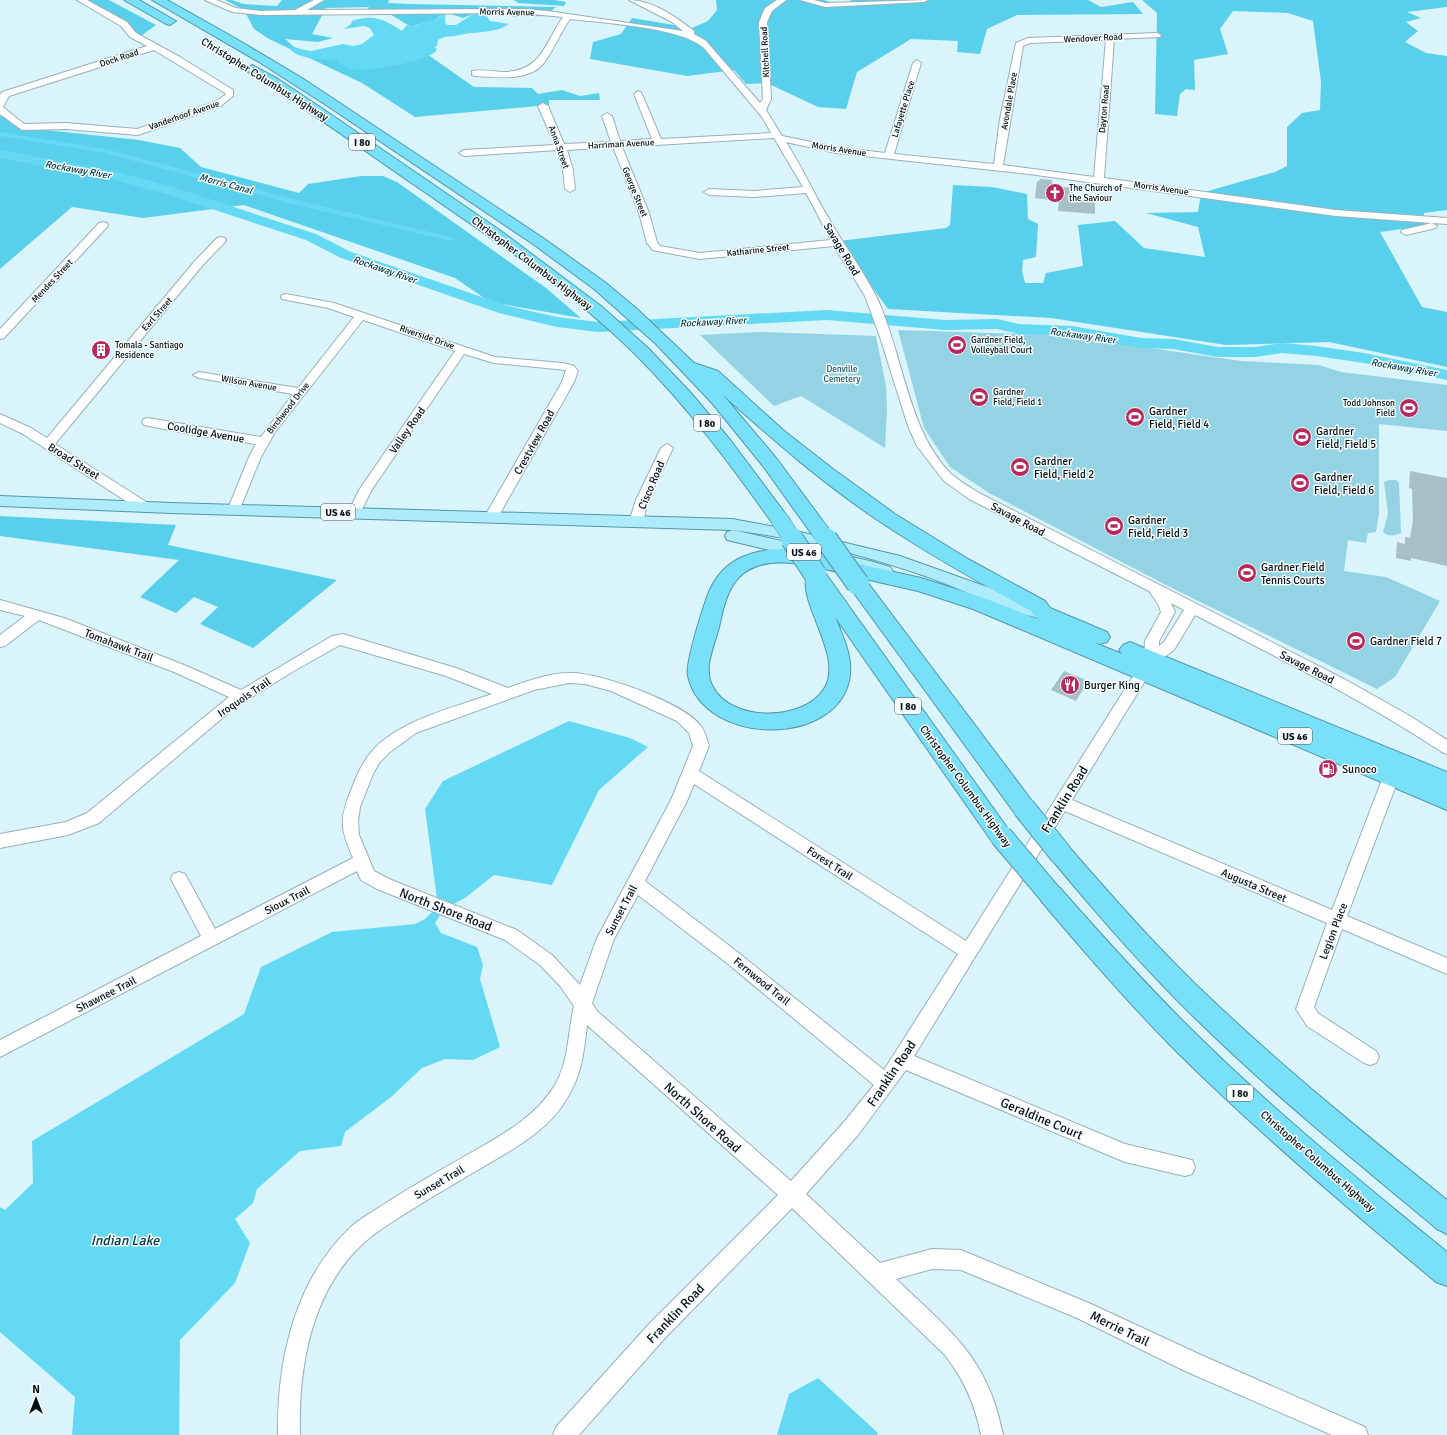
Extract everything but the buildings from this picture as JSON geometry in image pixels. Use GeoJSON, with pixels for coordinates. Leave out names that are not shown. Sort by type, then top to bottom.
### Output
{"type":"FeatureCollection","features":[{"type":"Feature","properties":{"kind":"highway","name":"Christopher Columbus Highway"},"geometry":{"type":"LineString","coordinates":[[130,0],[199,38]]}},
{"type":"Feature","properties":{"kind":"highway","name":"Christopher Columbus Highway"},"geometry":{"type":"LineString","coordinates":[[158,0],[235,42],[325,97],[557,255],[626,307],[663,341],[690,367],[733,414],[765,453],[858,584],[1024,808],[1060,854],[1136,940],[1208,1013],[1362,1150],[1447,1218]]}},
{"type":"Feature","properties":{"kind":"highway","name":"Christopher Columbus Highway"},"geometry":{"type":"LineString","coordinates":[[239,61],[342,128],[512,246],[584,300],[624,335],[691,404],[722,441],[780,520],[816,575],[1001,836],[1106,959],[1204,1059],[1346,1187],[1447,1271]]}},
{"type":"Feature","properties":{"kind":"highway"},"geometry":{"type":"LineString","coordinates":[[690,367],[712,376],[783,439],[826,474],[888,518],[961,564],[1038,606],[1043,613]]}},
{"type":"Feature","properties":{"kind":"highway"},"geometry":{"type":"LineString","coordinates":[[816,575],[819,601],[836,642],[839,661],[838,677],[832,694],[822,705],[808,715],[786,721],[754,721],[734,715],[721,708],[710,699],[703,688],[698,675],[700,658],[719,593],[728,577],[744,564],[771,556],[792,556],[921,585]]}},
{"type":"Feature","properties":{"kind":"highway","name":"US 46"},"geometry":{"type":"LineString","coordinates":[[921,585],[1146,665],[1447,782]]}},
{"type":"Feature","properties":{"kind":"highway","name":"US 46"},"geometry":{"type":"LineString","coordinates":[[1043,613],[1146,665],[1447,801]]}},
{"type":"Feature","properties":{"kind":"main road","name":"US 46"},"geometry":{"type":"LineString","coordinates":[[0,501],[146,508],[492,516],[685,524],[713,522],[764,529],[858,550],[922,569],[1031,610],[1043,613]]}},
{"type":"Feature","properties":{"kind":"main road","name":"US 46"},"geometry":{"type":"LineString","coordinates":[[685,524],[710,532],[870,566],[921,585]]}},
{"type":"Feature","properties":{"kind":"street","name":"Dock Road"},"geometry":{"type":"LineString","coordinates":[[81,0],[124,24],[133,34],[154,47]]}},
{"type":"Feature","properties":{"kind":"street","name":"Morris Avenue"},"geometry":{"type":"LineString","coordinates":[[209,0],[244,12],[296,13],[502,11],[568,16],[670,30],[688,34],[700,40],[707,46],[768,118]]}},
{"type":"Feature","properties":{"kind":"street"},"geometry":{"type":"LineString","coordinates":[[296,13],[320,0]]}},
{"type":"Feature","properties":{"kind":"street"},"geometry":{"type":"LineString","coordinates":[[633,0],[675,20],[700,40]]}},
{"type":"Feature","properties":{"kind":"street","name":"Kitchell Road"},"geometry":{"type":"LineString","coordinates":[[761,110],[767,99],[764,18],[768,10],[782,0]]}},
{"type":"Feature","properties":{"kind":"street"},"geometry":{"type":"LineString","coordinates":[[804,0],[825,5],[924,0]]}},
{"type":"Feature","properties":{"kind":"street"},"geometry":{"type":"LineString","coordinates":[[475,73],[506,74],[520,72],[535,67],[541,60],[554,35],[568,16]]}},
{"type":"Feature","properties":{"kind":"street","name":"Wendover Road"},"geometry":{"type":"LineString","coordinates":[[1028,41],[1157,35]]}},
{"type":"Feature","properties":{"kind":"street","name":"Dayton Road"},"geometry":{"type":"LineString","coordinates":[[1099,180],[1110,37]]}},
{"type":"Feature","properties":{"kind":"street","name":"Avondale Place"},"geometry":{"type":"LineString","coordinates":[[998,167],[1017,51],[1023,43],[1028,41]]}},
{"type":"Feature","properties":{"kind":"street","name":"Dock Road"},"geometry":{"type":"LineString","coordinates":[[1,102],[5,94],[154,47]]}},
{"type":"Feature","properties":{"kind":"street","name":"Vanderhoof Avenue"},"geometry":{"type":"LineString","coordinates":[[0,109],[22,127],[66,126],[138,132],[218,104],[229,96],[230,92],[177,59],[154,47]]}},
{"type":"Feature","properties":{"kind":"street","name":"Lafayette Place"},"geometry":{"type":"LineString","coordinates":[[889,156],[917,63]]}},
{"type":"Feature","properties":{"kind":"street"},"geometry":{"type":"LineString","coordinates":[[638,94],[658,142]]}},
{"type":"Feature","properties":{"kind":"street","name":"Anna Street"},"geometry":{"type":"LineString","coordinates":[[543,106],[561,148],[571,182],[570,190]]}},
{"type":"Feature","properties":{"kind":"street","name":"George Street"},"geometry":{"type":"LineString","coordinates":[[607,116],[644,213],[652,243],[657,248],[677,252]]}},
{"type":"Feature","properties":{"kind":"street","name":"Savage Road"},"geometry":{"type":"LineString","coordinates":[[768,118],[809,190],[823,218],[839,242],[870,296],[886,337],[914,426],[923,446],[948,478],[974,496],[1379,704],[1447,748]]}},
{"type":"Feature","properties":{"kind":"street","name":"Morris Avenue"},"geometry":{"type":"LineString","coordinates":[[779,137],[836,150],[998,167],[1336,213],[1447,222]]}},
{"type":"Feature","properties":{"kind":"street","name":"Harriman Avenue"},"geometry":{"type":"LineString","coordinates":[[464,153],[617,144],[779,137]]}},
{"type":"Feature","properties":{"kind":"street"},"geometry":{"type":"LineString","coordinates":[[709,192],[754,194],[809,190]]}},
{"type":"Feature","properties":{"kind":"street"},"geometry":{"type":"LineString","coordinates":[[1406,232],[1447,222]]}},
{"type":"Feature","properties":{"kind":"street","name":"Mendes Street"},"geometry":{"type":"LineString","coordinates":[[0,336],[103,225]]}},
{"type":"Feature","properties":{"kind":"street","name":"Earl Street"},"geometry":{"type":"LineString","coordinates":[[48,445],[92,390],[198,264],[221,240]]}},
{"type":"Feature","properties":{"kind":"street","name":"Katharine Street"},"geometry":{"type":"LineString","coordinates":[[677,252],[700,256],[839,242]]}},
{"type":"Feature","properties":{"kind":"street","name":"Riverside Drive"},"geometry":{"type":"LineString","coordinates":[[286,298],[306,300],[361,315],[494,360],[570,368]]}},
{"type":"Feature","properties":{"kind":"street","name":"Birchwood Drive"},"geometry":{"type":"LineString","coordinates":[[233,510],[254,457],[263,441],[361,315]]}},
{"type":"Feature","properties":{"kind":"street","name":"Valley Road"},"geometry":{"type":"LineString","coordinates":[[354,513],[365,490],[462,349]]}},
{"type":"Feature","properties":{"kind":"street","name":"Crestview Road"},"geometry":{"type":"LineString","coordinates":[[492,516],[568,382],[572,371],[570,368]]}},
{"type":"Feature","properties":{"kind":"street","name":"Wilson Avenue"},"geometry":{"type":"LineString","coordinates":[[199,375],[300,392]]}},
{"type":"Feature","properties":{"kind":"street","name":"Broad Street"},"geometry":{"type":"LineString","coordinates":[[0,418],[26,431],[146,508]]}},
{"type":"Feature","properties":{"kind":"street","name":"Coolidge Avenue"},"geometry":{"type":"LineString","coordinates":[[148,422],[207,434],[263,441]]}},
{"type":"Feature","properties":{"kind":"street","name":"Cisco Road"},"geometry":{"type":"LineString","coordinates":[[636,522],[642,500],[667,448]]}},
{"type":"Feature","properties":{"kind":"street"},"geometry":{"type":"LineString","coordinates":[[1151,588],[1164,602],[1168,612],[1192,608]]}},
{"type":"Feature","properties":{"kind":"street","name":"Tomahawk Trail"},"geometry":{"type":"LineString","coordinates":[[0,606],[21,609],[37,614],[213,681],[242,697]]}},
{"type":"Feature","properties":{"kind":"street","name":"Franklin Road"},"geometry":{"type":"LineString","coordinates":[[1146,665],[1169,646],[1192,608]]}},
{"type":"Feature","properties":{"kind":"street","name":"Franklin Road"},"geometry":{"type":"LineString","coordinates":[[564,1435],[670,1317],[791,1195],[868,1108],[902,1060],[1146,665],[1152,642],[1168,612]]}},
{"type":"Feature","properties":{"kind":"street"},"geometry":{"type":"LineString","coordinates":[[0,642],[37,614]]}},
{"type":"Feature","properties":{"kind":"street","name":"Iroquois Trail"},"geometry":{"type":"LineString","coordinates":[[0,841],[68,828],[93,818],[228,705],[314,652],[337,640],[343,640],[451,672],[508,694]]}},
{"type":"Feature","properties":{"kind":"street","name":"Sunset Trail"},"geometry":{"type":"LineString","coordinates":[[290,1435],[289,1398],[294,1353],[304,1320],[317,1290],[334,1262],[361,1232],[408,1200],[531,1128],[559,1097],[575,1061],[583,1004],[606,938],[679,801],[691,774],[701,746],[696,730],[690,723],[666,708],[615,686],[592,680],[569,678],[542,682],[411,729],[385,748],[374,759],[358,789],[350,821],[351,835],[362,862]]}},
{"type":"Feature","properties":{"kind":"street","name":"Forest Trail"},"geometry":{"type":"LineString","coordinates":[[691,774],[969,952]]}},
{"type":"Feature","properties":{"kind":"street","name":"Legion Place"},"geometry":{"type":"LineString","coordinates":[[1370,1057],[1313,1020],[1305,1009],[1311,988],[1391,777]]}},
{"type":"Feature","properties":{"kind":"street","name":"Augusta Street"},"geometry":{"type":"LineString","coordinates":[[1062,803],[1447,966]]}},
{"type":"Feature","properties":{"kind":"street","name":"North Shore Road"},"geometry":{"type":"LineString","coordinates":[[362,862],[367,875],[383,884],[510,934],[534,950],[555,968],[583,1004],[591,1017],[791,1195],[876,1274],[953,1349],[968,1369],[981,1393],[989,1418],[992,1435]]}},
{"type":"Feature","properties":{"kind":"street","name":"Sioux Trail"},"geometry":{"type":"LineString","coordinates":[[212,939],[362,862]]}},
{"type":"Feature","properties":{"kind":"street"},"geometry":{"type":"LineString","coordinates":[[179,880],[212,939]]}},
{"type":"Feature","properties":{"kind":"street","name":"Fernwood Trail"},"geometry":{"type":"LineString","coordinates":[[635,882],[734,959],[886,1083]]}},
{"type":"Feature","properties":{"kind":"street","name":"Shawnee Trail"},"geometry":{"type":"LineString","coordinates":[[0,1049],[212,939]]}},
{"type":"Feature","properties":{"kind":"street","name":"Geraldine Court"},"geometry":{"type":"LineString","coordinates":[[902,1060],[1125,1153],[1185,1167]]}},
{"type":"Feature","properties":{"kind":"street","name":"Merrie Trail"},"geometry":{"type":"LineString","coordinates":[[876,1274],[932,1259],[961,1260],[1070,1305],[1192,1363],[1356,1435]]}},
{"type":"Feature","properties":{"kind":"green space"},"geometry":{"type":"Polygon","coordinates":[[[898,330],[1059,335],[1241,361],[1319,365],[1341,372],[1447,385],[1447,431],[1379,424],[1379,513],[1376,532],[1368,533],[1366,543],[1348,540],[1344,571],[1386,577],[1440,601],[1395,677],[1377,689],[1170,587],[989,493],[950,467],[924,428],[898,330]]]}},
{"type":"Feature","properties":{"kind":"green space","name":"Denville Cemetery"},"geometry":{"type":"Polygon","coordinates":[[[759,332],[876,336],[886,386],[887,409],[885,448],[801,396],[774,406],[700,335],[759,332]]]}},
{"type":"Feature","properties":{"kind":"green space"},"geometry":{"type":"Polygon","coordinates":[[[1396,480],[1399,483],[1401,533],[1392,536],[1383,532],[1388,514],[1384,482],[1396,480]]]}},
{"type":"Feature","properties":{"kind":"shaded area"},"geometry":{"type":"Polygon","coordinates":[[[75,0],[109,0],[156,25],[138,38],[124,26],[75,0]]]}},
{"type":"Feature","properties":{"kind":"shaded area"},"geometry":{"type":"Polygon","coordinates":[[[225,0],[232,0],[243,4],[277,6],[282,0],[389,0],[388,3],[408,4],[556,7],[545,16],[513,17],[500,11],[473,14],[463,18],[445,12],[440,13],[439,17],[436,19],[411,27],[385,11],[367,10],[369,7],[326,8],[312,34],[333,38],[318,42],[285,39],[294,47],[313,53],[424,52],[474,87],[532,88],[538,94],[562,90],[580,96],[599,93],[600,100],[549,100],[549,105],[415,117],[362,83],[269,39],[254,29],[244,10],[225,0]]]}},
{"type":"Feature","properties":{"kind":"shaded area"},"geometry":{"type":"Polygon","coordinates":[[[514,0],[554,0],[566,2],[564,6],[518,3],[514,0]]]}},
{"type":"Feature","properties":{"kind":"shaded area"},"geometry":{"type":"Polygon","coordinates":[[[716,0],[824,0],[839,5],[852,0],[1088,0],[1101,7],[1133,2],[1143,14],[1017,15],[987,29],[980,54],[957,52],[958,41],[911,39],[857,72],[846,109],[818,107],[767,83],[746,84],[734,70],[687,76],[590,59],[593,42],[621,34],[632,18],[692,28],[708,21],[717,10],[716,0]]]}},
{"type":"Feature","properties":{"kind":"shaded area"},"geometry":{"type":"Polygon","coordinates":[[[1142,0],[1447,0],[1447,7],[1407,12],[1421,18],[1406,22],[1418,31],[1405,42],[1426,53],[1447,56],[1447,210],[1424,213],[1424,226],[1380,232],[1422,307],[1447,312],[1447,367],[1329,342],[1226,345],[1051,318],[888,309],[839,241],[946,228],[950,225],[953,185],[992,187],[1027,194],[1028,219],[1038,224],[1036,257],[1023,260],[1022,271],[1025,283],[1043,283],[1046,273],[1083,266],[1078,225],[1115,221],[1144,248],[1205,257],[1198,227],[1146,213],[1198,212],[1201,193],[1275,172],[1287,166],[1287,127],[1302,113],[1320,110],[1321,82],[1313,21],[1288,13],[1233,11],[1220,29],[1228,54],[1194,60],[1195,90],[1186,89],[1180,94],[1177,116],[1155,114],[1157,13],[1142,0]]]}},
{"type":"Feature","properties":{"kind":"shaded area"},"geometry":{"type":"Polygon","coordinates":[[[0,116],[27,128],[139,140],[180,148],[201,167],[299,193],[308,184],[361,176],[383,176],[397,182],[546,288],[581,318],[490,302],[455,278],[244,205],[143,218],[72,207],[0,269],[0,116]]]}},
{"type":"Feature","properties":{"kind":"shaded area"},"geometry":{"type":"Polygon","coordinates":[[[0,516],[176,525],[168,545],[337,580],[253,648],[200,624],[218,607],[194,597],[176,613],[140,597],[179,560],[0,536],[0,516]]]}},
{"type":"Feature","properties":{"kind":"water"},"geometry":{"type":"Polygon","coordinates":[[[445,12],[445,22],[447,25],[456,25],[473,14],[484,12],[490,21],[509,24],[491,31],[443,37],[438,40],[437,46],[434,47],[437,49],[424,58],[399,65],[371,69],[353,69],[339,64],[337,60],[304,57],[298,55],[288,47],[311,51],[343,44],[353,46],[362,44],[374,35],[370,28],[364,26],[344,29],[351,24],[352,21],[366,18],[378,19],[390,23],[402,31],[407,25],[411,27],[419,25],[420,23],[439,18],[440,13],[445,12]]]}},
{"type":"Feature","properties":{"kind":"water","name":"Indian Lake"},"geometry":{"type":"Polygon","coordinates":[[[569,721],[630,738],[648,747],[599,790],[552,885],[494,875],[465,898],[444,909],[435,923],[441,933],[477,947],[483,965],[480,979],[500,1047],[473,1060],[445,1059],[422,1068],[391,1097],[345,1132],[341,1146],[300,1151],[257,1189],[253,1203],[235,1219],[250,1243],[235,1283],[180,1340],[179,1435],[72,1435],[75,1397],[0,1332],[0,1207],[5,1210],[33,1183],[32,1141],[244,1014],[261,967],[332,932],[415,924],[425,919],[438,906],[425,809],[443,781],[569,721]]]}},
{"type":"Feature","properties":{"kind":"water"},"geometry":{"type":"Polygon","coordinates":[[[818,1378],[878,1433],[877,1435],[777,1435],[789,1394],[818,1378]]]}},
{"type":"Feature","properties":{"kind":"waterway","name":"Morris Canal"},"geometry":{"type":"LineString","coordinates":[[0,134],[106,151],[295,202],[451,239]]}},
{"type":"Feature","properties":{"kind":"waterway","name":"Rockaway River"},"geometry":{"type":"LineString","coordinates":[[0,154],[113,175],[171,191],[311,237],[346,255],[504,310],[557,322],[598,327],[827,315],[945,325],[997,324],[1019,329],[1072,331],[1141,343],[1173,344],[1218,352],[1255,352],[1282,348],[1316,351],[1364,358],[1447,375]]}},
{"type":"Feature","properties":{"kind":"place","name":"The Church of the Saviour"},"geometry":{"type":"Point","coordinates":[1055,193]}},
{"type":"Feature","properties":{"kind":"place","name":"Gardner Field, Volleyball Court"},"geometry":{"type":"Point","coordinates":[957,345]}},
{"type":"Feature","properties":{"kind":"place","name":"Tomala - Santiago Residence"},"geometry":{"type":"Point","coordinates":[101,350]}},
{"type":"Feature","properties":{"kind":"place","name":"Gardner Field, Field 1"},"geometry":{"type":"Point","coordinates":[979,397]}},
{"type":"Feature","properties":{"kind":"place","name":"Todd Johnson Field"},"geometry":{"type":"Point","coordinates":[1409,408]}},
{"type":"Feature","properties":{"kind":"place","name":"Gardner Field, Field 4"},"geometry":{"type":"Point","coordinates":[1135,417]}},
{"type":"Feature","properties":{"kind":"place","name":"Gardner Field, Field 5"},"geometry":{"type":"Point","coordinates":[1302,437]}},
{"type":"Feature","properties":{"kind":"place","name":"Gardner Field, Field 2"},"geometry":{"type":"Point","coordinates":[1020,467]}},
{"type":"Feature","properties":{"kind":"place","name":"Gardner Field, Field 6"},"geometry":{"type":"Point","coordinates":[1300,483]}},
{"type":"Feature","properties":{"kind":"place","name":"Gardner Field, Field 3"},"geometry":{"type":"Point","coordinates":[1114,526]}},
{"type":"Feature","properties":{"kind":"place","name":"Gardner Field Tennis Courts"},"geometry":{"type":"Point","coordinates":[1247,573]}},
{"type":"Feature","properties":{"kind":"place","name":"Gardner Field 7"},"geometry":{"type":"Point","coordinates":[1356,641]}},
{"type":"Feature","properties":{"kind":"place","name":"Burger King"},"geometry":{"type":"Point","coordinates":[1070,685]}},
{"type":"Feature","properties":{"kind":"place","name":"Sunoco"},"geometry":{"type":"Point","coordinates":[1328,769]}}]}
